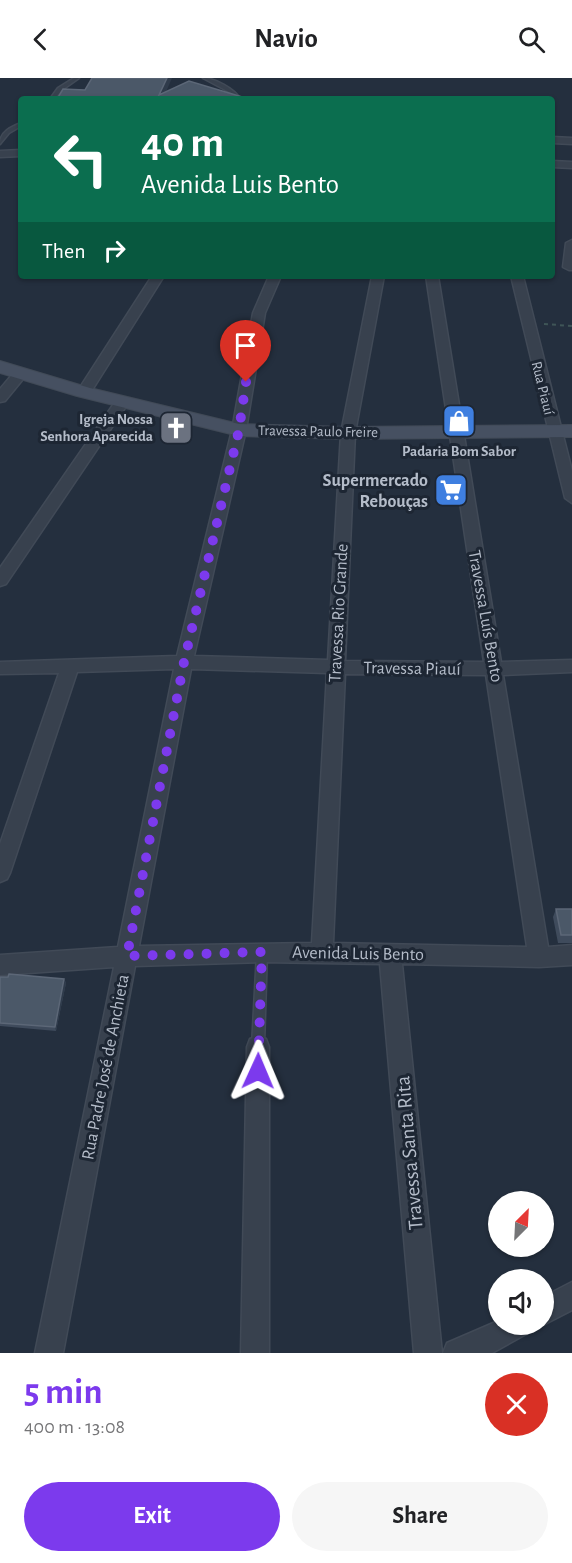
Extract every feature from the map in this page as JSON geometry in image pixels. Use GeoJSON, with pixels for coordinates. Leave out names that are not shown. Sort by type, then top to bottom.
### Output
{"type":"FeatureCollection","features":[{"type":"Feature","properties":{"kind":"street"},"geometry":{"type":"LineString","coordinates":[[0,154],[18,153]]}},
{"type":"Feature","properties":{"kind":"street"},"geometry":{"type":"LineString","coordinates":[[555,164],[572,165]]}},
{"type":"Feature","properties":{"kind":"street"},"geometry":{"type":"LineString","coordinates":[[567,267],[572,243]]}},
{"type":"Feature","properties":{"kind":"street"},"geometry":{"type":"LineString","coordinates":[[84,393],[156,279]]}},
{"type":"Feature","properties":{"kind":"street","name":"Rua Padre José de Anchieta"},"geometry":{"type":"LineString","coordinates":[[49,1353],[184,662],[239,430],[259,313],[274,279]]}},
{"type":"Feature","properties":{"kind":"street","name":"Travessa Rio Grande"},"geometry":{"type":"LineString","coordinates":[[322,952],[348,432],[377,279]]}},
{"type":"Feature","properties":{"kind":"street","name":"Travessa Luís Bento"},"geometry":{"type":"LineString","coordinates":[[432,279],[539,957]]}},
{"type":"Feature","properties":{"kind":"street","name":"Rua Piauí"},"geometry":{"type":"LineString","coordinates":[[518,279],[527,323],[563,431],[572,498]]}},
{"type":"Feature","properties":{"kind":"street","name":"Travessa Paulo Freire"},"geometry":{"type":"LineString","coordinates":[[0,367],[84,393],[239,430],[455,433],[563,431]]}},
{"type":"Feature","properties":{"kind":"street"},"geometry":{"type":"LineString","coordinates":[[0,398],[21,373]]}},
{"type":"Feature","properties":{"kind":"street"},"geometry":{"type":"LineString","coordinates":[[0,580],[122,402]]}},
{"type":"Feature","properties":{"kind":"street","name":"Travessa Piauí"},"geometry":{"type":"LineString","coordinates":[[0,668],[184,662],[495,669],[572,666]]}},
{"type":"Feature","properties":{"kind":"street"},"geometry":{"type":"LineString","coordinates":[[0,873],[70,667]]}},
{"type":"Feature","properties":{"kind":"street","name":"Avenida Luis Bento"},"geometry":{"type":"LineString","coordinates":[[0,965],[127,956],[262,952],[539,957],[572,955]]}},
{"type":"Feature","properties":{"kind":"street","name":"Travessa Santa Rita"},"geometry":{"type":"LineString","coordinates":[[390,953],[428,1353]]}},
{"type":"Feature","properties":{"kind":"street"},"geometry":{"type":"LineString","coordinates":[[255,1353],[258,1047]]}},
{"type":"Feature","properties":{"kind":"street"},"geometry":{"type":"LineString","coordinates":[[554,1306],[572,1295]]}},
{"type":"Feature","properties":{"kind":"street"},"geometry":{"type":"LineString","coordinates":[[458,1353],[499,1335]]}},
{"type":"Feature","properties":{"kind":"lane"},"geometry":{"type":"LineString","coordinates":[[54,96],[60,89],[77,78]]}},
{"type":"Feature","properties":{"kind":"lane"},"geometry":{"type":"LineString","coordinates":[[206,78],[235,93],[236,96]]}},
{"type":"Feature","properties":{"kind":"lane"},"geometry":{"type":"LineString","coordinates":[[0,143],[3,132],[18,125]]}},
{"type":"Feature","properties":{"kind":"lane"},"geometry":{"type":"LineString","coordinates":[[258,1047],[262,952]]}},
{"type":"Feature","properties":{"kind":"path"},"geometry":{"type":"LineString","coordinates":[[527,323],[572,326]]}},
{"type":"Feature","properties":{"kind":"building"},"geometry":{"type":"Polygon","coordinates":[[[92,78],[167,78],[159,95],[189,81],[239,96],[59,96],[63,89],[85,90],[92,78]]]}},
{"type":"Feature","properties":{"kind":"building"},"geometry":{"type":"Polygon","coordinates":[[[556,909],[572,909],[572,935],[561,935],[556,909]]]}},
{"type":"Feature","properties":{"kind":"building"},"geometry":{"type":"Polygon","coordinates":[[[9,974],[64,979],[55,1027],[0,1023],[0,977],[8,977],[9,974]]]}},
{"type":"Feature","properties":{"kind":"place","name":"Padaria Bom Sabor"},"geometry":{"type":"Point","coordinates":[459,421]}},
{"type":"Feature","properties":{"kind":"place","name":"Igreja Nossa Senhora Aparecida"},"geometry":{"type":"Point","coordinates":[176,428]}},
{"type":"Feature","properties":{"kind":"place","name":"Supermercado Rebouças"},"geometry":{"type":"Point","coordinates":[451,490]}},
{"type":"Feature","properties":{"kind":"route"},"geometry":{"type":"LineString","coordinates":[[246,382],[239,430],[184,662],[127,956],[262,952],[258,1071]]}}]}
